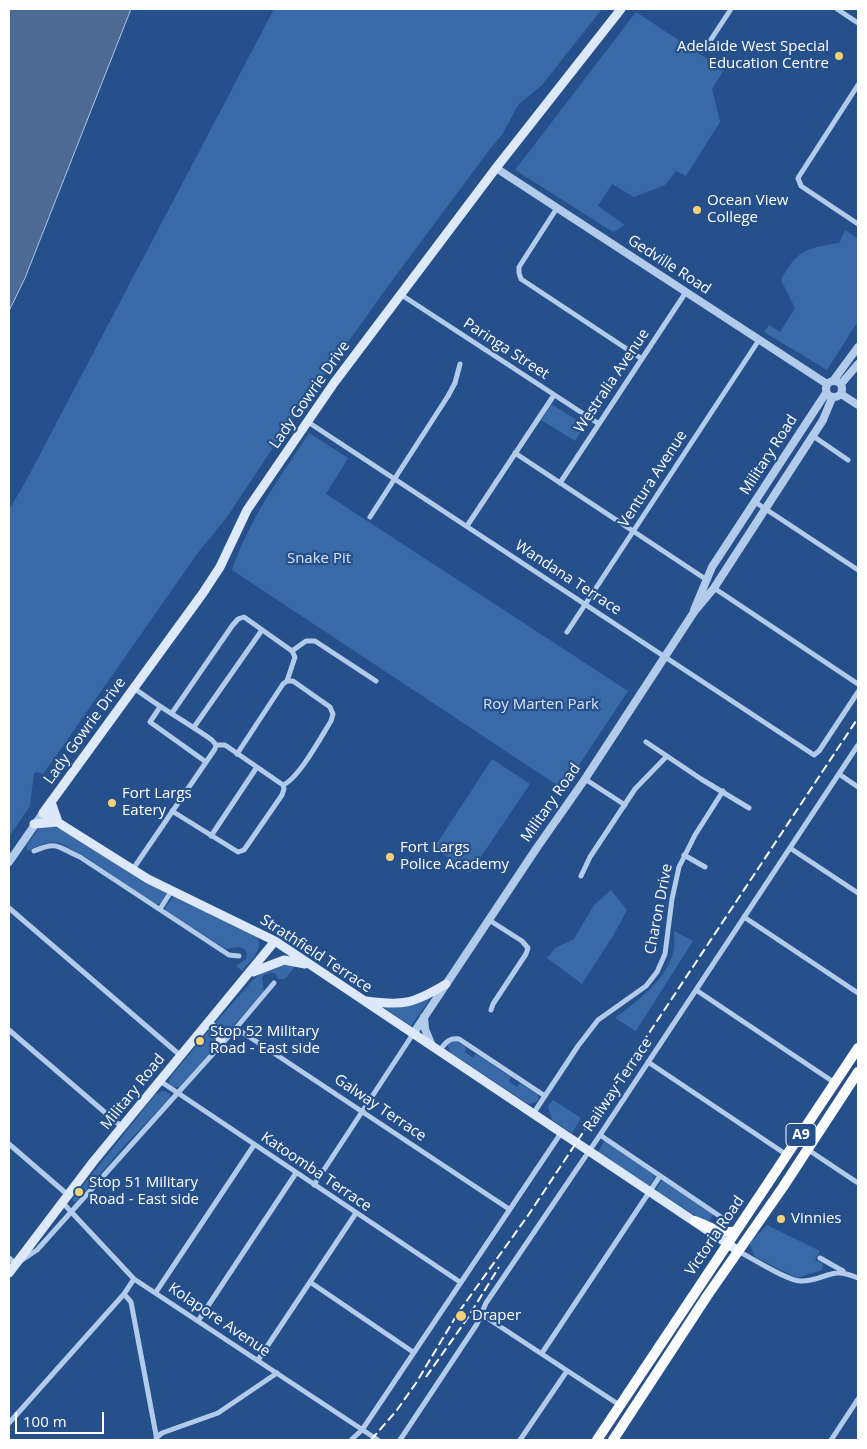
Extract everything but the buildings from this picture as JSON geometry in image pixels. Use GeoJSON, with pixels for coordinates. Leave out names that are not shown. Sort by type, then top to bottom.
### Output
{"type":"FeatureCollection","features":[{"type":"Feature","properties":{"kind":"highway","name":"Victoria Road"},"geometry":{"type":"LineString","coordinates":[[597,1440],[858,1048]]}},
{"type":"Feature","properties":{"kind":"highway","name":"Victoria Road"},"geometry":{"type":"LineString","coordinates":[[613,1440],[737,1250],[783,1187],[858,1072]]}},
{"type":"Feature","properties":{"kind":"highway"},"geometry":{"type":"LineString","coordinates":[[810,1120],[827,1110],[831,1113]]}},
{"type":"Feature","properties":{"kind":"highway"},"geometry":{"type":"LineString","coordinates":[[695,1221],[720,1231],[736,1231]]}},
{"type":"Feature","properties":{"kind":"highway"},"geometry":{"type":"LineString","coordinates":[[650,1362],[652,1365],[663,1363]]}},
{"type":"Feature","properties":{"kind":"main road","name":"Lady Gowrie Drive"},"geometry":{"type":"LineString","coordinates":[[43,813],[216,573],[247,510],[363,343],[496,168],[621,9]]}},
{"type":"Feature","properties":{"kind":"main road"},"geometry":{"type":"LineString","coordinates":[[34,824],[58,822],[51,802]]}},
{"type":"Feature","properties":{"kind":"main road","name":"Strathfield Terrace"},"geometry":{"type":"LineString","coordinates":[[43,813],[133,869],[275,941],[737,1250]]}},
{"type":"Feature","properties":{"kind":"main road","name":"Military Road"},"geometry":{"type":"LineString","coordinates":[[9,1273],[12,1261],[275,941]]}},
{"type":"Feature","properties":{"kind":"main road"},"geometry":{"type":"LineString","coordinates":[[250,973],[284,960],[310,965]]}},
{"type":"Feature","properties":{"kind":"main road"},"geometry":{"type":"LineString","coordinates":[[363,1000],[393,1004],[403,1003],[422,998],[446,984]]}},
{"type":"Feature","properties":{"kind":"main road"},"geometry":{"type":"LineString","coordinates":[[208,1023],[220,1036],[221,1042],[218,1047]]}},
{"type":"Feature","properties":{"kind":"street"},"geometry":{"type":"LineString","coordinates":[[708,44],[731,9]]}},
{"type":"Feature","properties":{"kind":"street"},"geometry":{"type":"LineString","coordinates":[[836,9],[858,23]]}},
{"type":"Feature","properties":{"kind":"street"},"geometry":{"type":"LineString","coordinates":[[858,85],[798,178],[801,186],[858,223]]}},
{"type":"Feature","properties":{"kind":"street","name":"Gedville Road"},"geometry":{"type":"LineString","coordinates":[[496,168],[832,388]]}},
{"type":"Feature","properties":{"kind":"street"},"geometry":{"type":"LineString","coordinates":[[557,208],[519,267],[521,279],[524,283],[642,359]]}},
{"type":"Feature","properties":{"kind":"street","name":"Westralia Avenue"},"geometry":{"type":"LineString","coordinates":[[560,483],[686,292]]}},
{"type":"Feature","properties":{"kind":"street","name":"Paringa Street"},"geometry":{"type":"LineString","coordinates":[[400,294],[599,424]]}},
{"type":"Feature","properties":{"kind":"street","name":"Ventura Avenue"},"geometry":{"type":"LineString","coordinates":[[567,632],[759,340]]}},
{"type":"Feature","properties":{"kind":"street","name":"Military Road"},"geometry":{"type":"LineString","coordinates":[[694,612],[697,600],[712,567],[858,346]]}},
{"type":"Feature","properties":{"kind":"street"},"geometry":{"type":"LineString","coordinates":[[370,517],[448,396],[455,383],[460,364]]}},
{"type":"Feature","properties":{"kind":"street","name":"Military Road"},"geometry":{"type":"LineString","coordinates":[[413,1034],[585,779],[694,612],[714,588],[813,436],[823,420],[832,388],[858,364]]}},
{"type":"Feature","properties":{"kind":"street"},"geometry":{"type":"LineString","coordinates":[[832,388],[843,389],[842,394],[858,405]]}},
{"type":"Feature","properties":{"kind":"street"},"geometry":{"type":"LineString","coordinates":[[467,526],[554,395]]}},
{"type":"Feature","properties":{"kind":"street","name":"Wandana Terrace"},"geometry":{"type":"LineString","coordinates":[[308,422],[814,755],[819,751],[858,692]]}},
{"type":"Feature","properties":{"kind":"street"},"geometry":{"type":"LineString","coordinates":[[813,436],[848,460]]}},
{"type":"Feature","properties":{"kind":"street"},"geometry":{"type":"LineString","coordinates":[[515,453],[707,580]]}},
{"type":"Feature","properties":{"kind":"street"},"geometry":{"type":"LineString","coordinates":[[754,502],[856,569],[858,562]]}},
{"type":"Feature","properties":{"kind":"street"},"geometry":{"type":"LineString","coordinates":[[714,588],[858,684]]}},
{"type":"Feature","properties":{"kind":"street"},"geometry":{"type":"LineString","coordinates":[[172,713],[232,626],[238,619],[244,618],[292,650],[295,658],[287,681],[237,754]]}},
{"type":"Feature","properties":{"kind":"street"},"geometry":{"type":"LineString","coordinates":[[194,727],[262,630]]}},
{"type":"Feature","properties":{"kind":"street"},"geometry":{"type":"LineString","coordinates":[[292,650],[306,642],[316,641],[376,681]]}},
{"type":"Feature","properties":{"kind":"street"},"geometry":{"type":"LineString","coordinates":[[283,785],[290,782],[331,721],[333,714],[330,707],[301,686],[293,681],[287,681]]}},
{"type":"Feature","properties":{"kind":"street"},"geometry":{"type":"LineString","coordinates":[[134,688],[160,707],[194,727],[216,745]]}},
{"type":"Feature","properties":{"kind":"street"},"geometry":{"type":"LineString","coordinates":[[160,707],[150,722],[206,762]]}},
{"type":"Feature","properties":{"kind":"street"},"geometry":{"type":"LineString","coordinates":[[646,742],[749,808]]}},
{"type":"Feature","properties":{"kind":"street"},"geometry":{"type":"LineString","coordinates":[[216,745],[225,745],[283,785]]}},
{"type":"Feature","properties":{"kind":"street"},"geometry":{"type":"LineString","coordinates":[[133,869],[216,745]]}},
{"type":"Feature","properties":{"kind":"street","name":"Railway Terrace"},"geometry":{"type":"LineString","coordinates":[[400,1440],[477,1324],[486,1303],[600,1135],[858,745]]}},
{"type":"Feature","properties":{"kind":"street"},"geometry":{"type":"LineString","coordinates":[[581,876],[590,857],[636,789],[667,756]]}},
{"type":"Feature","properties":{"kind":"street"},"geometry":{"type":"LineString","coordinates":[[211,836],[257,767]]}},
{"type":"Feature","properties":{"kind":"street"},"geometry":{"type":"LineString","coordinates":[[839,774],[858,787]]}},
{"type":"Feature","properties":{"kind":"street"},"geometry":{"type":"LineString","coordinates":[[585,779],[625,805]]}},
{"type":"Feature","properties":{"kind":"street"},"geometry":{"type":"LineString","coordinates":[[172,811],[238,852],[244,850],[282,795],[283,785]]}},
{"type":"Feature","properties":{"kind":"street","name":"Charon Drive"},"geometry":{"type":"LineString","coordinates":[[533,1114],[598,1020],[646,986],[657,972],[665,954],[674,887],[684,855],[723,792]]}},
{"type":"Feature","properties":{"kind":"street"},"geometry":{"type":"LineString","coordinates":[[9,862],[43,813]]}},
{"type":"Feature","properties":{"kind":"street"},"geometry":{"type":"LineString","coordinates":[[34,851],[42,847],[61,846],[229,955],[238,956]]}},
{"type":"Feature","properties":{"kind":"street"},"geometry":{"type":"LineString","coordinates":[[790,848],[858,893]]}},
{"type":"Feature","properties":{"kind":"street"},"geometry":{"type":"LineString","coordinates":[[684,855],[705,867]]}},
{"type":"Feature","properties":{"kind":"street"},"geometry":{"type":"LineString","coordinates":[[160,909],[173,890]]}},
{"type":"Feature","properties":{"kind":"street"},"geometry":{"type":"LineString","coordinates":[[9,908],[181,1056]]}},
{"type":"Feature","properties":{"kind":"street"},"geometry":{"type":"LineString","coordinates":[[744,917],[858,993]]}},
{"type":"Feature","properties":{"kind":"street"},"geometry":{"type":"LineString","coordinates":[[489,920],[522,941],[528,948],[491,1010]]}},
{"type":"Feature","properties":{"kind":"street","name":"Military Road"},"geometry":{"type":"LineString","coordinates":[[12,1261],[37,1250],[274,983]]}},
{"type":"Feature","properties":{"kind":"street"},"geometry":{"type":"LineString","coordinates":[[696,990],[835,1083]]}},
{"type":"Feature","properties":{"kind":"street"},"geometry":{"type":"LineString","coordinates":[[424,1017],[425,1029],[435,1049],[448,1039],[459,1039],[545,1096]]}},
{"type":"Feature","properties":{"kind":"street","name":"Galway Terrace"},"geometry":{"type":"LineString","coordinates":[[236,1028],[364,1111],[509,1209]]}},
{"type":"Feature","properties":{"kind":"street"},"geometry":{"type":"LineString","coordinates":[[9,1030],[122,1126]]}},
{"type":"Feature","properties":{"kind":"street"},"geometry":{"type":"LineString","coordinates":[[314,1185],[413,1034]]}},
{"type":"Feature","properties":{"kind":"street"},"geometry":{"type":"LineString","coordinates":[[648,1062],[787,1156]]}},
{"type":"Feature","properties":{"kind":"street","name":"Katoomba Terrace"},"geometry":{"type":"LineString","coordinates":[[160,1081],[460,1282]]}},
{"type":"Feature","properties":{"kind":"street","name":"Railway Terrace"},"geometry":{"type":"LineString","coordinates":[[351,1440],[362,1430],[561,1132]]}},
{"type":"Feature","properties":{"kind":"street"},"geometry":{"type":"LineString","coordinates":[[600,1135],[721,1217]]}},
{"type":"Feature","properties":{"kind":"street","name":"Kolapore Avenue"},"geometry":{"type":"LineString","coordinates":[[9,1144],[65,1198],[72,1212],[134,1280],[156,1292],[378,1440]]}},
{"type":"Feature","properties":{"kind":"street"},"geometry":{"type":"LineString","coordinates":[[156,1292],[254,1145]]}},
{"type":"Feature","properties":{"kind":"street"},"geometry":{"type":"LineString","coordinates":[[806,1149],[858,1183]]}},
{"type":"Feature","properties":{"kind":"street"},"geometry":{"type":"LineString","coordinates":[[198,1321],[296,1173]]}},
{"type":"Feature","properties":{"kind":"street"},"geometry":{"type":"LineString","coordinates":[[542,1353],[660,1176]]}},
{"type":"Feature","properties":{"kind":"street"},"geometry":{"type":"LineString","coordinates":[[258,1360],[356,1213]]}},
{"type":"Feature","properties":{"kind":"street","name":"Strathfield Terrace"},"geometry":{"type":"LineString","coordinates":[[737,1250],[800,1282],[837,1272],[848,1273]]}},
{"type":"Feature","properties":{"kind":"street"},"geometry":{"type":"LineString","coordinates":[[820,1258],[858,1278]]}},
{"type":"Feature","properties":{"kind":"street"},"geometry":{"type":"LineString","coordinates":[[9,1423],[124,1294],[134,1280]]}},
{"type":"Feature","properties":{"kind":"street"},"geometry":{"type":"LineString","coordinates":[[310,1282],[414,1352]]}},
{"type":"Feature","properties":{"kind":"street"},"geometry":{"type":"LineString","coordinates":[[124,1294],[131,1302],[156,1440]]}},
{"type":"Feature","properties":{"kind":"street"},"geometry":{"type":"LineString","coordinates":[[481,1314],[620,1406]]}},
{"type":"Feature","properties":{"kind":"street"},"geometry":{"type":"LineString","coordinates":[[520,1440],[567,1371]]}},
{"type":"Feature","properties":{"kind":"street"},"geometry":{"type":"LineString","coordinates":[[156,1440],[162,1433],[218,1413],[277,1373]]}},
{"type":"Feature","properties":{"kind":"street"},"geometry":{"type":"LineString","coordinates":[[831,1440],[858,1399]]}},
{"type":"Feature","properties":{"kind":"green space"},"geometry":{"type":"Polygon","coordinates":[[[274,9],[602,9],[542,85],[518,105],[502,135],[391,282],[280,437],[227,517],[197,554],[51,763],[43,774],[34,773],[30,806],[9,837],[9,510],[274,9]]]}},
{"type":"Feature","properties":{"kind":"green space"},"geometry":{"type":"Polygon","coordinates":[[[636,12],[724,70],[712,89],[720,122],[686,176],[676,171],[665,185],[634,197],[612,184],[598,206],[625,225],[613,232],[515,170],[636,12]]]}},
{"type":"Feature","properties":{"kind":"green space"},"geometry":{"type":"Polygon","coordinates":[[[845,230],[858,239],[858,321],[827,370],[764,332],[769,325],[780,332],[795,308],[781,280],[792,262],[810,249],[839,243],[845,230]]]}},
{"type":"Feature","properties":{"kind":"green space"},"geometry":{"type":"Polygon","coordinates":[[[551,404],[585,425],[575,441],[541,420],[551,404]]]}},
{"type":"Feature","properties":{"kind":"green space","name":"Roy Marten Park"},"geometry":{"type":"Polygon","coordinates":[[[309,433],[348,458],[326,494],[628,691],[563,789],[232,570],[256,516],[309,433]]]}},
{"type":"Feature","properties":{"kind":"green space"},"geometry":{"type":"Polygon","coordinates":[[[492,759],[530,784],[470,873],[434,848],[492,759]]]}},
{"type":"Feature","properties":{"kind":"green space"},"geometry":{"type":"Polygon","coordinates":[[[44,826],[61,829],[166,892],[160,904],[155,904],[84,856],[62,844],[55,842],[47,843],[27,851],[27,845],[38,829],[44,826]]]}},
{"type":"Feature","properties":{"kind":"green space"},"geometry":{"type":"Polygon","coordinates":[[[611,890],[627,910],[613,936],[582,984],[547,958],[555,948],[574,939],[594,905],[611,890]]]}},
{"type":"Feature","properties":{"kind":"green space"},"geometry":{"type":"Polygon","coordinates":[[[174,896],[257,937],[259,946],[257,951],[242,971],[236,966],[246,959],[245,949],[239,947],[226,949],[166,911],[165,907],[174,896]]]}},
{"type":"Feature","properties":{"kind":"green space"},"geometry":{"type":"Polygon","coordinates":[[[674,931],[693,941],[636,1031],[615,1018],[650,989],[665,971],[674,950],[674,931]]]}},
{"type":"Feature","properties":{"kind":"green space"},"geometry":{"type":"Polygon","coordinates":[[[286,962],[297,964],[285,979],[279,979],[271,972],[264,975],[262,978],[264,992],[223,1037],[215,1023],[262,972],[286,962]]]}},
{"type":"Feature","properties":{"kind":"green space"},"geometry":{"type":"Polygon","coordinates":[[[434,993],[411,1026],[382,1006],[434,993]]]}},
{"type":"Feature","properties":{"kind":"green space"},"geometry":{"type":"Polygon","coordinates":[[[209,1030],[218,1040],[215,1047],[180,1086],[172,1086],[169,1083],[169,1079],[209,1030]]]}},
{"type":"Feature","properties":{"kind":"green space"},"geometry":{"type":"Polygon","coordinates":[[[450,1041],[456,1041],[467,1048],[465,1052],[473,1058],[476,1054],[511,1077],[509,1081],[517,1087],[520,1083],[537,1094],[539,1099],[530,1104],[527,1103],[451,1053],[447,1045],[450,1041]]]}},
{"type":"Feature","properties":{"kind":"green space"},"geometry":{"type":"Polygon","coordinates":[[[162,1091],[170,1094],[170,1098],[125,1145],[76,1202],[73,1201],[73,1198],[155,1095],[162,1091]]]}},
{"type":"Feature","properties":{"kind":"green space"},"geometry":{"type":"Polygon","coordinates":[[[553,1100],[581,1118],[572,1133],[552,1120],[548,1106],[553,1100]]]}},
{"type":"Feature","properties":{"kind":"green space"},"geometry":{"type":"Polygon","coordinates":[[[605,1140],[657,1174],[649,1186],[598,1152],[605,1140]]]}},
{"type":"Feature","properties":{"kind":"green space"},"geometry":{"type":"Polygon","coordinates":[[[663,1179],[714,1213],[708,1224],[656,1190],[663,1179]]]}},
{"type":"Feature","properties":{"kind":"green space"},"geometry":{"type":"Polygon","coordinates":[[[767,1225],[820,1251],[815,1260],[823,1264],[822,1270],[797,1278],[755,1257],[750,1243],[767,1225]]]}},
{"type":"Feature","properties":{"kind":"shaded area"},"geometry":{"type":"Polygon","coordinates":[[[9,9],[131,9],[25,278],[9,311],[9,9]]]}},
{"type":"Feature","properties":{"kind":"railway"},"geometry":{"type":"LineString","coordinates":[[371,1440],[397,1410],[416,1383],[458,1313],[529,1214],[858,718]]}},
{"type":"Feature","properties":{"kind":"railway"},"geometry":{"type":"LineString","coordinates":[[426,1377],[467,1319],[499,1267]]}},
{"type":"Feature","properties":{"kind":"place","name":"Adelaide West Special Education Centre"},"geometry":{"type":"Point","coordinates":[839,56]}},
{"type":"Feature","properties":{"kind":"place","name":"Ocean View College"},"geometry":{"type":"Point","coordinates":[697,210]}},
{"type":"Feature","properties":{"kind":"place","name":"Fort Largs Eatery"},"geometry":{"type":"Point","coordinates":[112,803]}},
{"type":"Feature","properties":{"kind":"place","name":"Fort Largs Police Academy"},"geometry":{"type":"Point","coordinates":[390,857]}},
{"type":"Feature","properties":{"kind":"place","name":"Stop 52 Military Road - East side"},"geometry":{"type":"Point","coordinates":[200,1041]}},
{"type":"Feature","properties":{"kind":"place","name":"Stop 51 Military Road - East side"},"geometry":{"type":"Point","coordinates":[79,1192]}},
{"type":"Feature","properties":{"kind":"place","name":"Vinnies"},"geometry":{"type":"Point","coordinates":[781,1219]}},
{"type":"Feature","properties":{"kind":"place","name":"Draper"},"geometry":{"type":"Point","coordinates":[461,1316]}},
{"type":"Feature","properties":{"kind":"park label","name":"Snake Pit"},"geometry":{"type":"Point","coordinates":[319,559]}}]}
